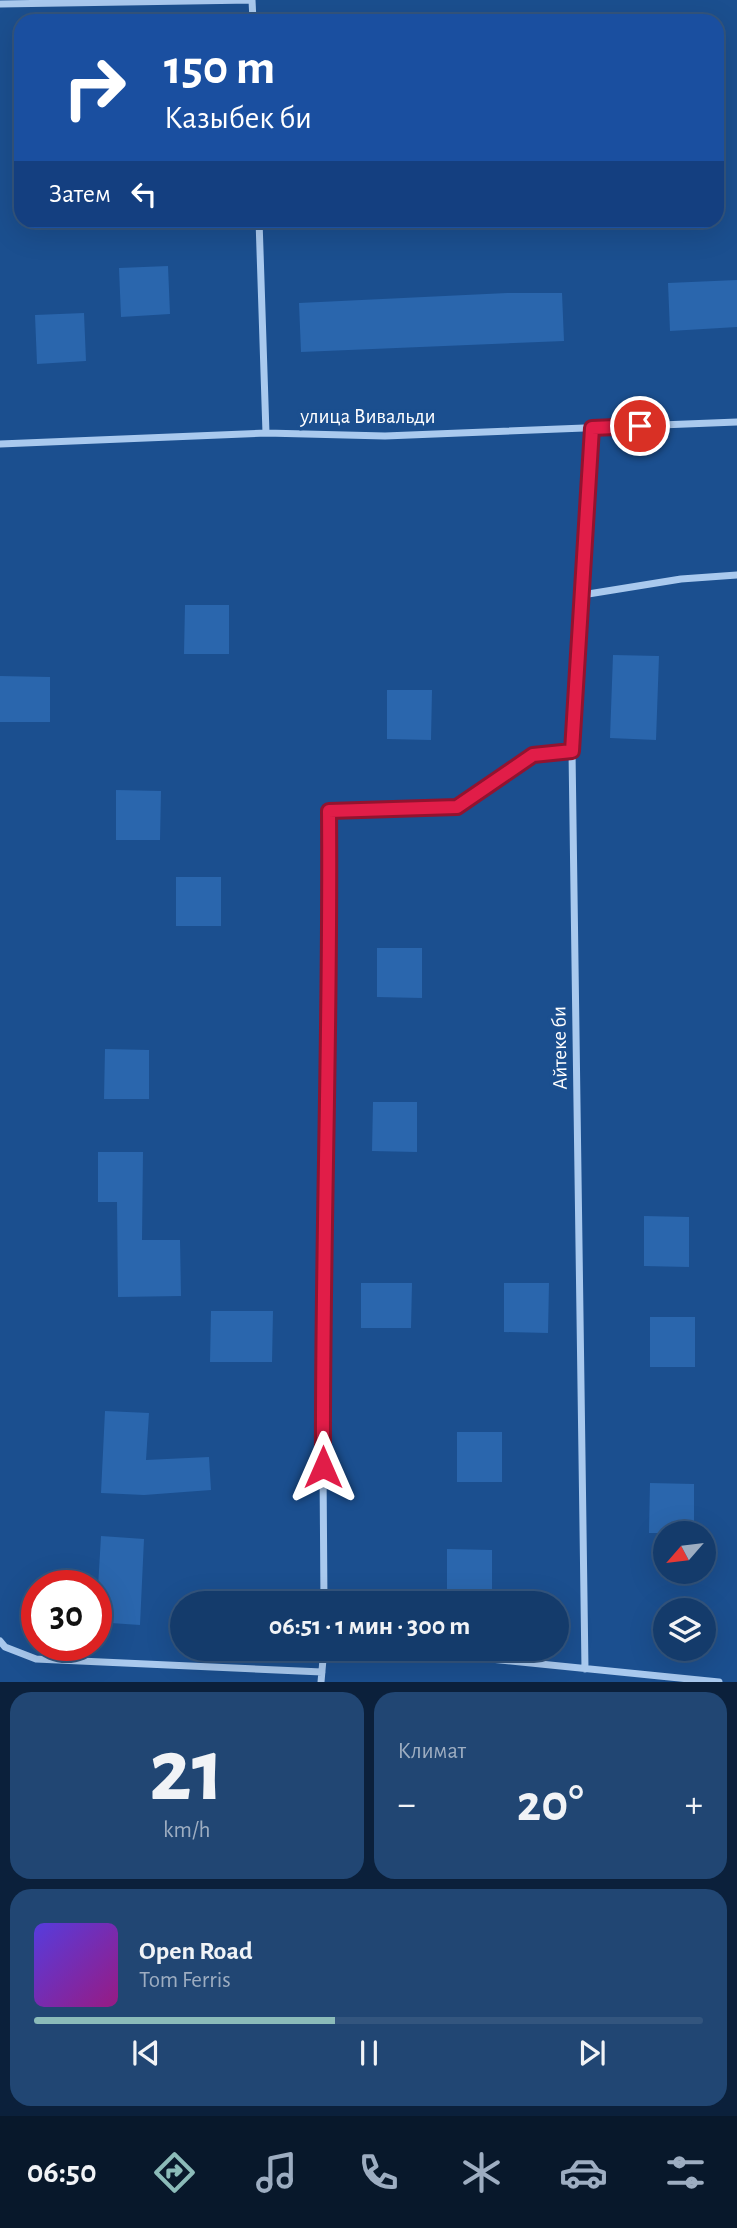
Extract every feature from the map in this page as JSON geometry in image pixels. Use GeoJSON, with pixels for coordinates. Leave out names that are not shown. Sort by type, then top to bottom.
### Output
{"type":"FeatureCollection","features":[{"type":"Feature","properties":{"kind":"street"},"geometry":{"type":"LineString","coordinates":[[0,4],[252,0]]}},
{"type":"Feature","properties":{"kind":"street"},"geometry":{"type":"LineString","coordinates":[[259,228],[266,433]]}},
{"type":"Feature","properties":{"kind":"street","name":"улица Вивальди"},"geometry":{"type":"LineString","coordinates":[[0,444],[266,433],[385,436],[737,422]]}},
{"type":"Feature","properties":{"kind":"street","name":"Айтеке би"},"geometry":{"type":"LineString","coordinates":[[585,1669],[572,751],[592,428]]}},
{"type":"Feature","properties":{"kind":"street"},"geometry":{"type":"LineString","coordinates":[[582,595],[681,579],[737,575]]}},
{"type":"Feature","properties":{"kind":"street"},"geometry":{"type":"LineString","coordinates":[[324,1591],[323,1331],[331,989],[329,811],[457,807],[533,755],[572,751]]}},
{"type":"Feature","properties":{"kind":"street"},"geometry":{"type":"LineString","coordinates":[[0,1641],[5,1647],[36,1659],[322,1672]]}},
{"type":"Feature","properties":{"kind":"street"},"geometry":{"type":"LineString","coordinates":[[321,1682],[323,1661]]}},
{"type":"Feature","properties":{"kind":"street"},"geometry":{"type":"LineString","coordinates":[[507,1661],[719,1682]]}},
{"type":"Feature","properties":{"kind":"building"},"geometry":{"type":"Polygon","coordinates":[[[168,266],[170,314],[121,317],[119,268],[168,266]]]}},
{"type":"Feature","properties":{"kind":"building"},"geometry":{"type":"Polygon","coordinates":[[[737,280],[737,327],[670,331],[668,283],[737,280]]]}},
{"type":"Feature","properties":{"kind":"building"},"geometry":{"type":"Polygon","coordinates":[[[562,293],[564,341],[301,352],[299,303],[562,293]]]}},
{"type":"Feature","properties":{"kind":"building"},"geometry":{"type":"Polygon","coordinates":[[[84,313],[86,361],[37,364],[35,315],[84,313]]]}},
{"type":"Feature","properties":{"kind":"building"},"geometry":{"type":"Polygon","coordinates":[[[185,605],[229,605],[229,654],[184,654],[185,605]]]}},
{"type":"Feature","properties":{"kind":"building"},"geometry":{"type":"Polygon","coordinates":[[[613,655],[659,656],[656,740],[610,738],[613,655]]]}},
{"type":"Feature","properties":{"kind":"building"},"geometry":{"type":"Polygon","coordinates":[[[0,676],[50,677],[50,722],[0,722],[0,676]]]}},
{"type":"Feature","properties":{"kind":"building"},"geometry":{"type":"Polygon","coordinates":[[[387,690],[432,690],[431,740],[387,739],[387,690]]]}},
{"type":"Feature","properties":{"kind":"building"},"geometry":{"type":"Polygon","coordinates":[[[116,790],[161,791],[160,840],[116,840],[116,790]]]}},
{"type":"Feature","properties":{"kind":"building"},"geometry":{"type":"Polygon","coordinates":[[[176,877],[221,877],[221,926],[176,926],[176,877]]]}},
{"type":"Feature","properties":{"kind":"building"},"geometry":{"type":"Polygon","coordinates":[[[377,948],[422,948],[422,998],[377,997],[377,948]]]}},
{"type":"Feature","properties":{"kind":"building"},"geometry":{"type":"Polygon","coordinates":[[[105,1049],[149,1050],[149,1099],[104,1099],[105,1049]]]}},
{"type":"Feature","properties":{"kind":"building"},"geometry":{"type":"Polygon","coordinates":[[[373,1102],[417,1102],[417,1152],[372,1151],[373,1102]]]}},
{"type":"Feature","properties":{"kind":"building"},"geometry":{"type":"Polygon","coordinates":[[[98,1152],[143,1152],[142,1240],[180,1240],[181,1296],[118,1297],[117,1202],[98,1202],[98,1152]]]}},
{"type":"Feature","properties":{"kind":"building"},"geometry":{"type":"Polygon","coordinates":[[[644,1216],[689,1217],[689,1267],[644,1266],[644,1216]]]}},
{"type":"Feature","properties":{"kind":"building"},"geometry":{"type":"Polygon","coordinates":[[[361,1283],[412,1283],[411,1328],[361,1328],[361,1283]]]}},
{"type":"Feature","properties":{"kind":"building"},"geometry":{"type":"Polygon","coordinates":[[[504,1283],[549,1283],[548,1333],[504,1332],[504,1283]]]}},
{"type":"Feature","properties":{"kind":"building"},"geometry":{"type":"Polygon","coordinates":[[[211,1311],[273,1311],[272,1362],[210,1362],[211,1311]]]}},
{"type":"Feature","properties":{"kind":"building"},"geometry":{"type":"Polygon","coordinates":[[[650,1317],[695,1317],[695,1367],[650,1367],[650,1317]]]}},
{"type":"Feature","properties":{"kind":"building"},"geometry":{"type":"Polygon","coordinates":[[[105,1411],[149,1413],[146,1460],[209,1457],[211,1490],[144,1495],[101,1493],[105,1411]]]}},
{"type":"Feature","properties":{"kind":"building"},"geometry":{"type":"Polygon","coordinates":[[[457,1432],[502,1432],[502,1482],[457,1482],[457,1432]]]}},
{"type":"Feature","properties":{"kind":"building"},"geometry":{"type":"Polygon","coordinates":[[[650,1483],[694,1484],[694,1521],[653,1521],[653,1533],[649,1533],[650,1483]]]}},
{"type":"Feature","properties":{"kind":"building"},"geometry":{"type":"Polygon","coordinates":[[[101,1536],[144,1539],[140,1625],[112,1623],[112,1570],[99,1570],[101,1536]]]}},
{"type":"Feature","properties":{"kind":"building"},"geometry":{"type":"Polygon","coordinates":[[[447,1549],[492,1550],[492,1591],[447,1591],[447,1549]]]}},
{"type":"Feature","properties":{"kind":"route"},"geometry":{"type":"LineString","coordinates":[[323,1467],[323,1331],[331,989],[329,811],[457,807],[533,755],[572,751],[592,428],[640,426]]}}]}
